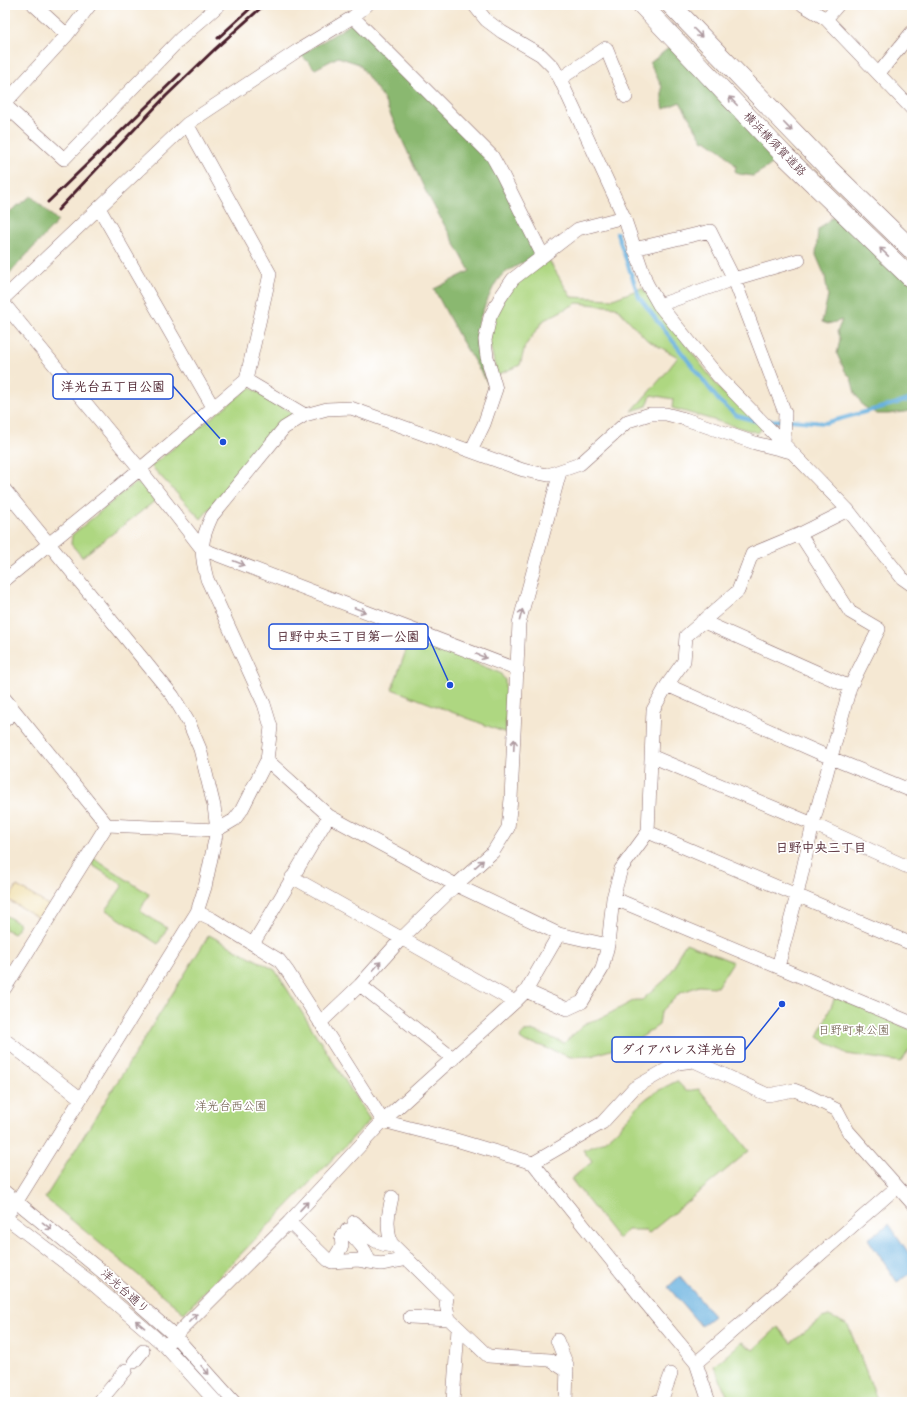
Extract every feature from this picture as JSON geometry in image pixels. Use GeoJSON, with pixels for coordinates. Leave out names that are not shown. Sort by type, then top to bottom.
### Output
{"type":"FeatureCollection","features":[{"type":"Feature","properties":{"kind":"highway","name":"横浜横須賀道路"},"geometry":{"type":"LineString","coordinates":[[642,5],[783,154],[912,280]]}},
{"type":"Feature","properties":{"kind":"highway","name":"横浜横須賀道路"},"geometry":{"type":"LineString","coordinates":[[671,5],[832,172],[912,250]]}},
{"type":"Feature","properties":{"kind":"street"},"geometry":{"type":"LineString","coordinates":[[34,5],[67,35]]}},
{"type":"Feature","properties":{"kind":"street"},"geometry":{"type":"LineString","coordinates":[[90,5],[67,35],[5,104],[64,159],[180,39],[219,5]]}},
{"type":"Feature","properties":{"kind":"street"},"geometry":{"type":"LineString","coordinates":[[5,297],[187,124],[297,51],[353,17],[367,5]]}},
{"type":"Feature","properties":{"kind":"street"},"geometry":{"type":"LineString","coordinates":[[474,5],[486,20],[541,55],[553,67],[560,79],[624,218],[647,284],[659,305],[718,376],[755,412],[788,449],[848,510],[902,578],[912,585]]}},
{"type":"Feature","properties":{"kind":"street"},"geometry":{"type":"LineString","coordinates":[[803,5],[826,19],[912,109]]}},
{"type":"Feature","properties":{"kind":"street"},"geometry":{"type":"LineString","coordinates":[[826,19],[838,5]]}},
{"type":"Feature","properties":{"kind":"street"},"geometry":{"type":"LineString","coordinates":[[353,17],[492,156],[543,256]]}},
{"type":"Feature","properties":{"kind":"street"},"geometry":{"type":"LineString","coordinates":[[878,73],[912,32]]}},
{"type":"Feature","properties":{"kind":"street"},"geometry":{"type":"LineString","coordinates":[[560,79],[606,48],[626,97]]}},
{"type":"Feature","properties":{"kind":"street"},"geometry":{"type":"LineString","coordinates":[[5,580],[246,380],[270,274],[187,124]]}},
{"type":"Feature","properties":{"kind":"street"},"geometry":{"type":"LineString","coordinates":[[100,208],[213,407]]}},
{"type":"Feature","properties":{"kind":"street"},"geometry":{"type":"LineString","coordinates":[[471,451],[484,424],[496,389],[487,357],[485,340],[490,317],[500,298],[513,279],[578,229],[624,218]]}},
{"type":"Feature","properties":{"kind":"street"},"geometry":{"type":"LineString","coordinates":[[634,249],[710,231],[734,279],[785,413],[784,429],[788,449]]}},
{"type":"Feature","properties":{"kind":"street"},"geometry":{"type":"LineString","coordinates":[[659,305],[734,279],[799,260]]}},
{"type":"Feature","properties":{"kind":"street"},"geometry":{"type":"LineString","coordinates":[[5,305],[140,469],[202,549],[518,670]]}},
{"type":"Feature","properties":{"kind":"street"},"geometry":{"type":"LineString","coordinates":[[246,380],[305,415]]}},
{"type":"Feature","properties":{"kind":"street"},"geometry":{"type":"LineString","coordinates":[[5,699],[10,716],[107,825],[216,830],[234,820],[241,811],[267,760],[270,727],[264,704],[207,580],[202,563],[204,533],[212,516],[284,428],[305,415],[327,409],[351,408],[523,470],[548,475],[580,464],[628,422],[650,414],[666,414],[755,443],[788,449]]}},
{"type":"Feature","properties":{"kind":"street"},"geometry":{"type":"LineString","coordinates":[[320,1023],[360,985],[401,939],[456,885],[493,852],[508,828],[518,670],[519,623],[560,472]]}},
{"type":"Feature","properties":{"kind":"street"},"geometry":{"type":"LineString","coordinates":[[5,490],[173,696],[189,722],[200,749],[214,806],[216,830],[205,887],[197,912],[17,1201],[5,1217]]}},
{"type":"Feature","properties":{"kind":"street"},"geometry":{"type":"LineString","coordinates":[[526,991],[566,1009],[582,1002],[602,969],[608,944],[613,898],[621,869],[648,832],[653,710],[667,685],[684,662],[686,636],[738,591],[752,554],[800,534],[848,510]]}},
{"type":"Feature","properties":{"kind":"street"},"geometry":{"type":"LineString","coordinates":[[778,967],[797,895],[813,824],[850,687],[879,629],[850,612],[800,534]]}},
{"type":"Feature","properties":{"kind":"street"},"geometry":{"type":"LineString","coordinates":[[702,621],[850,687]]}},
{"type":"Feature","properties":{"kind":"street"},"geometry":{"type":"LineString","coordinates":[[667,685],[831,758],[912,791]]}},
{"type":"Feature","properties":{"kind":"street"},"geometry":{"type":"LineString","coordinates":[[651,756],[813,824],[912,869]]}},
{"type":"Feature","properties":{"kind":"street"},"geometry":{"type":"LineString","coordinates":[[267,760],[329,816],[456,885],[559,934],[608,944]]}},
{"type":"Feature","properties":{"kind":"street"},"geometry":{"type":"LineString","coordinates":[[253,944],[329,816]]}},
{"type":"Feature","properties":{"kind":"street"},"geometry":{"type":"LineString","coordinates":[[5,988],[107,825]]}},
{"type":"Feature","properties":{"kind":"street"},"geometry":{"type":"LineString","coordinates":[[648,832],[912,944]]}},
{"type":"Feature","properties":{"kind":"street"},"geometry":{"type":"LineString","coordinates":[[292,878],[516,1002]]}},
{"type":"Feature","properties":{"kind":"street"},"geometry":{"type":"LineString","coordinates":[[613,898],[912,1023]]}},
{"type":"Feature","properties":{"kind":"street"},"geometry":{"type":"LineString","coordinates":[[197,912],[279,960],[383,1121],[456,1140],[533,1163],[696,1363],[708,1402]]}},
{"type":"Feature","properties":{"kind":"street"},"geometry":{"type":"LineString","coordinates":[[170,1341],[289,1222],[383,1121],[516,1002],[526,991],[559,934]]}},
{"type":"Feature","properties":{"kind":"street"},"geometry":{"type":"LineString","coordinates":[[360,985],[454,1059]]}},
{"type":"Feature","properties":{"kind":"street"},"geometry":{"type":"LineString","coordinates":[[5,1040],[80,1098]]}},
{"type":"Feature","properties":{"kind":"street"},"geometry":{"type":"LineString","coordinates":[[533,1163],[602,1123],[634,1088],[678,1063],[694,1061],[768,1095],[794,1090],[837,1110],[848,1131],[912,1203]]}},
{"type":"Feature","properties":{"kind":"street"},"geometry":{"type":"LineString","coordinates":[[696,1363],[897,1187]]}},
{"type":"Feature","properties":{"kind":"street","name":"洋光台通り"},"geometry":{"type":"LineString","coordinates":[[5,1192],[111,1279],[170,1341],[234,1402]]}},
{"type":"Feature","properties":{"kind":"street"},"geometry":{"type":"LineString","coordinates":[[392,1197],[388,1215],[387,1230],[391,1243],[447,1298],[446,1304],[453,1324],[457,1349],[453,1402]]}},
{"type":"Feature","properties":{"kind":"street","name":"洋光台通り"},"geometry":{"type":"LineString","coordinates":[[5,1217],[170,1341],[216,1402]]}},
{"type":"Feature","properties":{"kind":"street"},"geometry":{"type":"LineString","coordinates":[[289,1222],[328,1260],[332,1262],[358,1260],[381,1264],[408,1259]]}},
{"type":"Feature","properties":{"kind":"street"},"geometry":{"type":"LineString","coordinates":[[332,1262],[342,1246],[347,1229]]}},
{"type":"Feature","properties":{"kind":"street"},"geometry":{"type":"LineString","coordinates":[[347,1229],[383,1245],[394,1246]]}},
{"type":"Feature","properties":{"kind":"street"},"geometry":{"type":"LineString","coordinates":[[347,1229],[360,1243],[367,1254],[369,1262]]}},
{"type":"Feature","properties":{"kind":"street"},"geometry":{"type":"LineString","coordinates":[[410,1317],[453,1324],[488,1356],[550,1360],[566,1371]]}},
{"type":"Feature","properties":{"kind":"street"},"geometry":{"type":"LineString","coordinates":[[557,1340],[567,1366],[566,1402]]}},
{"type":"Feature","properties":{"kind":"street"},"geometry":{"type":"LineString","coordinates":[[457,1349],[473,1342]]}},
{"type":"Feature","properties":{"kind":"street"},"geometry":{"type":"LineString","coordinates":[[99,1402],[143,1351]]}},
{"type":"Feature","properties":{"kind":"street"},"geometry":{"type":"LineString","coordinates":[[656,1402],[662,1399],[671,1374]]}},
{"type":"Feature","properties":{"kind":"green space"},"geometry":{"type":"Polygon","coordinates":[[[354,22],[489,157],[537,255],[510,269],[497,280],[483,311],[479,323],[476,343],[480,363],[490,387],[460,338],[434,289],[470,271],[425,190],[383,98],[359,64],[338,57],[315,69],[301,55],[354,22]]]}},
{"type":"Feature","properties":{"kind":"green space"},"geometry":{"type":"Polygon","coordinates":[[[676,42],[783,154],[768,167],[753,176],[739,174],[735,171],[736,166],[723,152],[706,140],[703,141],[680,102],[664,109],[662,101],[662,87],[650,63],[676,42]]]}},
{"type":"Feature","properties":{"kind":"green space"},"geometry":{"type":"Polygon","coordinates":[[[31,196],[58,221],[5,278],[5,215],[31,196]]]}},
{"type":"Feature","properties":{"kind":"green space"},"geometry":{"type":"Polygon","coordinates":[[[840,210],[912,279],[912,411],[877,414],[863,406],[855,393],[851,378],[845,371],[837,354],[840,339],[837,332],[842,320],[828,324],[822,322],[828,296],[825,276],[816,255],[818,230],[840,210]]]}},
{"type":"Feature","properties":{"kind":"green space"},"geometry":{"type":"Polygon","coordinates":[[[547,257],[571,297],[613,299],[642,288],[723,393],[753,414],[762,428],[758,433],[672,408],[673,399],[651,395],[647,406],[632,411],[678,357],[647,340],[616,307],[577,303],[544,320],[525,346],[520,365],[497,375],[489,340],[494,317],[510,287],[547,257]]]}},
{"type":"Feature","properties":{"kind":"green space"},"geometry":{"type":"Polygon","coordinates":[[[250,387],[296,415],[253,456],[201,519],[151,466],[250,387]]]}},
{"type":"Feature","properties":{"kind":"green space"},"geometry":{"type":"Polygon","coordinates":[[[135,483],[142,485],[155,501],[82,557],[71,544],[72,535],[135,483]]]}},
{"type":"Feature","properties":{"kind":"green space"},"geometry":{"type":"Polygon","coordinates":[[[411,637],[500,673],[505,680],[506,733],[392,689],[411,637]]]}},
{"type":"Feature","properties":{"kind":"green space"},"geometry":{"type":"Polygon","coordinates":[[[93,858],[149,894],[140,911],[167,928],[158,944],[106,910],[123,885],[92,865],[93,858]]]}},
{"type":"Feature","properties":{"kind":"green space"},"geometry":{"type":"Polygon","coordinates":[[[5,915],[20,924],[14,934],[5,929],[5,915]]]}},
{"type":"Feature","properties":{"kind":"green space","name":"洋光台西公園"},"geometry":{"type":"Polygon","coordinates":[[[209,935],[275,970],[370,1120],[184,1313],[45,1198],[209,935]]]}},
{"type":"Feature","properties":{"kind":"green space"},"geometry":{"type":"Polygon","coordinates":[[[686,943],[733,962],[717,987],[699,986],[680,993],[661,1012],[659,1025],[633,1043],[591,1056],[570,1057],[536,1044],[526,1043],[520,1039],[524,1032],[534,1031],[564,1043],[586,1023],[601,1018],[635,1000],[642,1000],[665,980],[675,966],[678,956],[686,943]]]}},
{"type":"Feature","properties":{"kind":"green space","name":"日野町東公園"},"geometry":{"type":"Polygon","coordinates":[[[835,997],[912,1030],[912,1046],[901,1062],[847,1054],[818,1037],[835,997]]]}},
{"type":"Feature","properties":{"kind":"green space"},"geometry":{"type":"Polygon","coordinates":[[[677,1081],[686,1091],[699,1089],[749,1151],[648,1234],[645,1230],[627,1230],[618,1239],[571,1179],[592,1162],[583,1150],[604,1141],[619,1128],[647,1098],[677,1081]]]}},
{"type":"Feature","properties":{"kind":"green space"},"geometry":{"type":"Polygon","coordinates":[[[829,1316],[848,1325],[878,1402],[730,1402],[714,1366],[742,1342],[753,1350],[778,1327],[791,1343],[822,1318],[829,1316]]]}},
{"type":"Feature","properties":{"kind":"sand"},"geometry":{"type":"Polygon","coordinates":[[[17,886],[50,906],[42,920],[8,900],[17,886]]]}},
{"type":"Feature","properties":{"kind":"water"},"geometry":{"type":"Polygon","coordinates":[[[889,1224],[912,1258],[912,1272],[897,1282],[868,1239],[889,1224]]]}},
{"type":"Feature","properties":{"kind":"water"},"geometry":{"type":"Polygon","coordinates":[[[680,1276],[714,1316],[701,1326],[668,1287],[680,1276]]]}},
{"type":"Feature","properties":{"kind":"waterway"},"geometry":{"type":"LineString","coordinates":[[617,233],[639,297],[719,401],[737,416],[756,421]]}},
{"type":"Feature","properties":{"kind":"waterway"},"geometry":{"type":"LineString","coordinates":[[765,421],[790,420],[825,423],[912,399]]}},
{"type":"Feature","properties":{"kind":"railway"},"geometry":{"type":"LineString","coordinates":[[218,38],[254,5]]}},
{"type":"Feature","properties":{"kind":"railway"},"geometry":{"type":"LineString","coordinates":[[58,210],[166,96],[264,5]]}},
{"type":"Feature","properties":{"kind":"railway"},"geometry":{"type":"LineString","coordinates":[[48,202],[180,74]]}},
{"type":"Feature","properties":{"kind":"place","name":"洋光台五丁目公園"},"geometry":{"type":"Point","coordinates":[223,442]}},
{"type":"Feature","properties":{"kind":"place","name":"日野中央三丁目第一公園"},"geometry":{"type":"Point","coordinates":[450,685]}},
{"type":"Feature","properties":{"kind":"place","name":"ダイアパレス洋光台"},"geometry":{"type":"Point","coordinates":[782,1004]}},
{"type":"Feature","properties":{"kind":"district","name":"日野中央三丁目"},"geometry":{"type":"Point","coordinates":[821,847]}}]}
